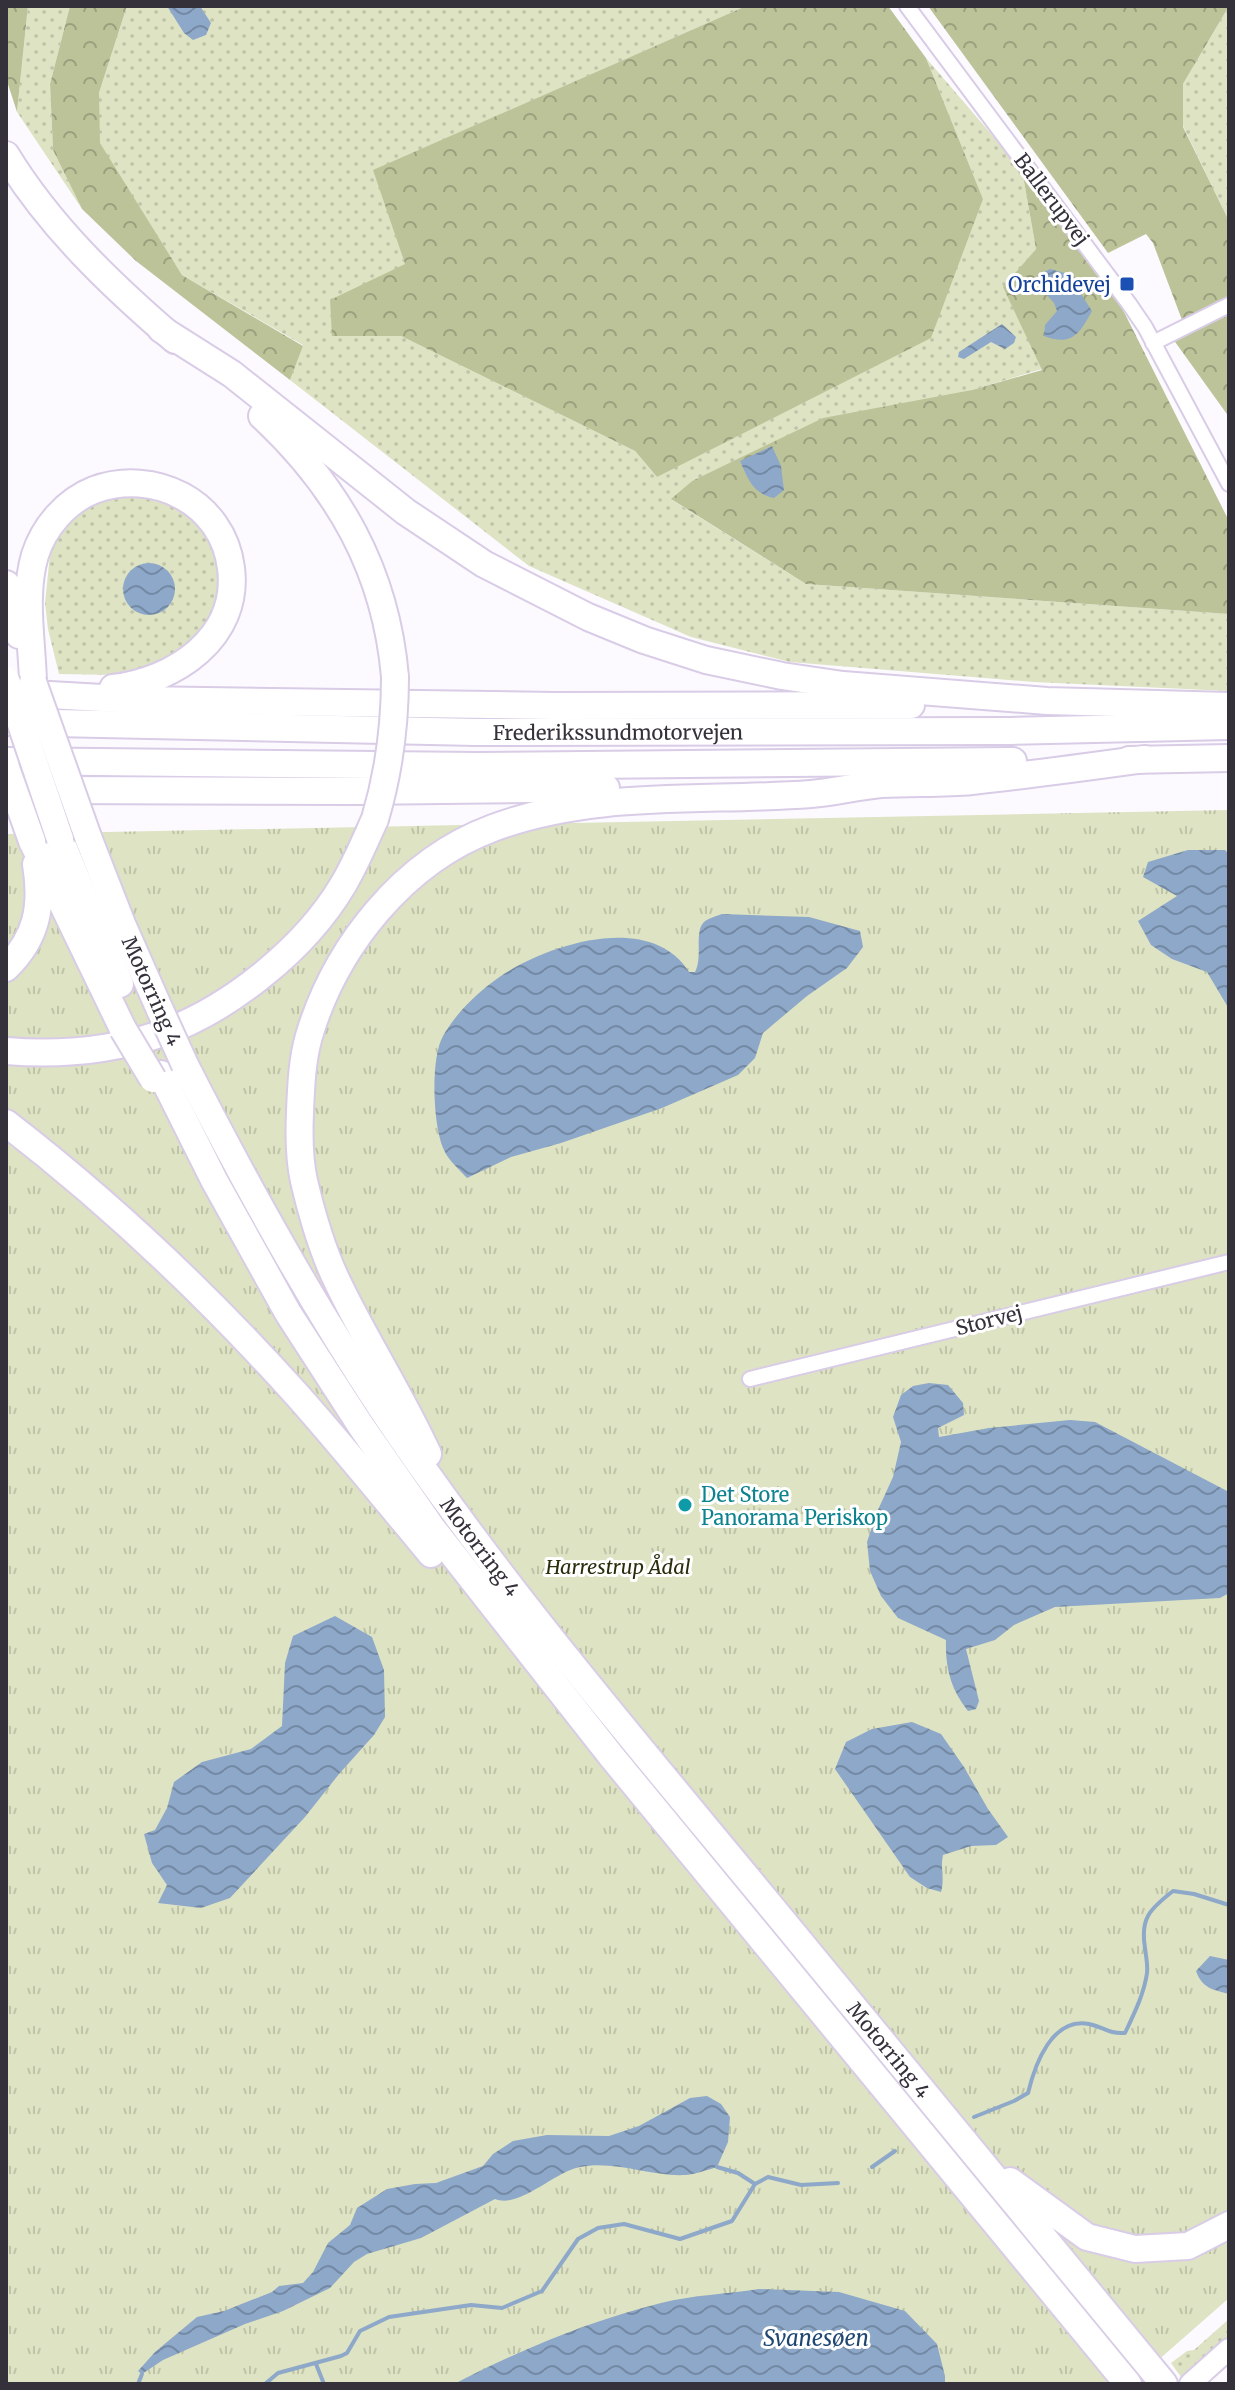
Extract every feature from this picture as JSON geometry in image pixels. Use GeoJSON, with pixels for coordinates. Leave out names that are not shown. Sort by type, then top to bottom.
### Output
{"type":"FeatureCollection","features":[{"type":"Feature","properties":{"kind":"highway"},"geometry":{"type":"LineString","coordinates":[[6,155],[49,218],[91,263],[278,431],[310,466],[341,508],[367,558],[384,606],[395,677],[395,711],[386,782],[375,819],[348,875],[321,916],[291,950],[226,1001],[157,1035],[75,1052],[6,1051]]}},
{"type":"Feature","properties":{"kind":"highway"},"geometry":{"type":"LineString","coordinates":[[161,329],[232,374],[406,512],[484,564],[588,617],[644,640],[706,660],[843,685],[1047,701],[1229,706]]}},
{"type":"Feature","properties":{"kind":"highway"},"geometry":{"type":"LineString","coordinates":[[6,693],[43,688],[133,686],[162,676],[192,658],[212,638],[224,619],[232,570],[226,547],[199,507],[177,493],[154,484],[111,484],[78,499],[53,521],[35,555],[30,578],[26,641]]}},
{"type":"Feature","properties":{"kind":"highway"},"geometry":{"type":"LineString","coordinates":[[6,584],[43,688]]}},
{"type":"Feature","properties":{"kind":"highway","name":"Motorring 4"},"geometry":{"type":"LineString","coordinates":[[6,680],[60,839],[130,1026],[238,1169],[312,1299],[383,1410],[454,1512],[532,1613],[1164,2384]]}},
{"type":"Feature","properties":{"kind":"highway"},"geometry":{"type":"LineString","coordinates":[[43,688],[137,700],[554,706],[981,705],[1047,701]]}},
{"type":"Feature","properties":{"kind":"highway","name":"Motorring 4"},"geometry":{"type":"LineString","coordinates":[[43,688],[88,837],[160,1010],[167,1073],[177,1108],[288,1313],[432,1528],[612,1757],[1124,2380]]}},
{"type":"Feature","properties":{"kind":"highway","name":"Frederikssundmotorvejen"},"geometry":{"type":"LineString","coordinates":[[6,722],[618,733],[1010,731],[1229,726]]}},
{"type":"Feature","properties":{"kind":"highway","name":"Frederikssundmotorvejen"},"geometry":{"type":"LineString","coordinates":[[6,761],[491,766],[1229,758]]}},
{"type":"Feature","properties":{"kind":"highway"},"geometry":{"type":"LineString","coordinates":[[6,789],[355,791],[969,782],[1145,759]]}},
{"type":"Feature","properties":{"kind":"highway"},"geometry":{"type":"LineString","coordinates":[[6,768],[32,841],[130,1026]]}},
{"type":"Feature","properties":{"kind":"highway"},"geometry":{"type":"LineString","coordinates":[[454,1512],[409,1412],[335,1278],[303,1178],[299,1133],[301,1082],[308,1038],[325,992],[349,948],[380,907],[412,877],[453,848],[489,829],[529,816],[580,805],[813,794],[879,784]]}},
{"type":"Feature","properties":{"kind":"highway"},"geometry":{"type":"LineString","coordinates":[[6,968],[25,947],[40,903],[32,841]]}},
{"type":"Feature","properties":{"kind":"highway"},"geometry":{"type":"LineString","coordinates":[[6,1123],[125,1223],[237,1331],[309,1409],[526,1668],[612,1757]]}},
{"type":"Feature","properties":{"kind":"highway"},"geometry":{"type":"LineString","coordinates":[[967,2145],[1018,2189],[1087,2237],[1135,2249],[1188,2246],[1229,2225]]}},
{"type":"Feature","properties":{"kind":"street","name":"Ballerupvej"},"geometry":{"type":"LineString","coordinates":[[907,6],[1101,263],[1153,343],[1229,484]]}},
{"type":"Feature","properties":{"kind":"street"},"geometry":{"type":"LineString","coordinates":[[1153,343],[1229,305]]}},
{"type":"Feature","properties":{"kind":"street","name":"Storvej"},"geometry":{"type":"LineString","coordinates":[[750,1379],[1229,1262]]}},
{"type":"Feature","properties":{"kind":"street"},"geometry":{"type":"LineString","coordinates":[[1190,2384],[1229,2349]]}},
{"type":"Feature","properties":{"kind":"green space"},"geometry":{"type":"Polygon","coordinates":[[[6,6],[28,6],[17,112],[6,78],[6,6]]]}},
{"type":"Feature","properties":{"kind":"green space"},"geometry":{"type":"Polygon","coordinates":[[[28,6],[70,6],[50,84],[53,150],[82,209],[17,112],[28,6]]]}},
{"type":"Feature","properties":{"kind":"green space"},"geometry":{"type":"Polygon","coordinates":[[[70,6],[127,6],[99,93],[100,143],[182,275],[303,346],[290,380],[136,261],[82,209],[53,150],[50,84],[70,6]]]}},
{"type":"Feature","properties":{"kind":"green space"},"geometry":{"type":"Polygon","coordinates":[[[127,6],[746,6],[374,170],[405,264],[332,336],[401,336],[635,451],[657,477],[983,199],[926,58],[1022,170],[1036,249],[1004,287],[1042,369],[692,481],[672,500],[806,584],[1229,614],[1229,691],[1034,682],[790,662],[691,637],[529,566],[290,380],[303,345],[182,275],[99,143],[99,93],[127,6]]]}},
{"type":"Feature","properties":{"kind":"green space"},"geometry":{"type":"Polygon","coordinates":[[[746,6],[888,6],[926,58],[983,199],[931,338],[657,477],[635,451],[401,336],[332,336],[330,300],[405,264],[373,170],[746,6]]]}},
{"type":"Feature","properties":{"kind":"green space"},"geometry":{"type":"Polygon","coordinates":[[[928,6],[1229,6],[1183,84],[1183,127],[1229,221],[1229,298],[1182,320],[1153,243],[1146,234],[1108,253],[928,6]]]}},
{"type":"Feature","properties":{"kind":"green space"},"geometry":{"type":"Polygon","coordinates":[[[1229,6],[1229,221],[1183,126],[1183,84],[1229,6]]]}},
{"type":"Feature","properties":{"kind":"green space"},"geometry":{"type":"Polygon","coordinates":[[[1022,170],[1082,249],[1123,310],[1229,521],[1229,614],[806,584],[671,499],[692,481],[823,418],[972,390],[1042,370],[1003,287],[1036,249],[1022,170]]]}},
{"type":"Feature","properties":{"kind":"green space"},"geometry":{"type":"Polygon","coordinates":[[[1229,315],[1229,417],[1173,339],[1229,315]]]}},
{"type":"Feature","properties":{"kind":"green space"},"geometry":{"type":"Polygon","coordinates":[[[142,492],[169,503],[198,524],[214,546],[222,587],[212,613],[193,644],[150,669],[116,675],[59,674],[45,603],[51,545],[64,527],[108,496],[142,492]]]}},
{"type":"Feature","properties":{"kind":"green space","name":"Harrestrup Ådal"},"geometry":{"type":"Polygon","coordinates":[[[1229,810],[1229,2298],[1131,2384],[6,2384],[6,834],[1229,810]]]}},
{"type":"Feature","properties":{"kind":"green space"},"geometry":{"type":"Polygon","coordinates":[[[1229,2319],[1229,2341],[1184,2381],[1171,2363],[1187,2351],[1194,2350],[1229,2319]]]}},
{"type":"Feature","properties":{"kind":"water"},"geometry":{"type":"Polygon","coordinates":[[[167,6],[200,6],[211,23],[206,35],[193,40],[184,33],[167,6]]]}},
{"type":"Feature","properties":{"kind":"water"},"geometry":{"type":"Polygon","coordinates":[[[1050,269],[1068,274],[1092,311],[1079,331],[1068,339],[1044,336],[1045,325],[1057,311],[1037,284],[1038,275],[1050,269]]]}},
{"type":"Feature","properties":{"kind":"water"},"geometry":{"type":"Polygon","coordinates":[[[1002,324],[1016,337],[1014,343],[1005,349],[991,342],[964,359],[958,357],[959,352],[1002,324]]]}},
{"type":"Feature","properties":{"kind":"water"},"geometry":{"type":"Polygon","coordinates":[[[772,446],[781,466],[784,490],[774,498],[756,489],[740,461],[772,446]]]}},
{"type":"Feature","properties":{"kind":"water"},"geometry":{"type":"Polygon","coordinates":[[[149,563],[167,571],[175,589],[167,607],[149,615],[131,607],[123,589],[131,571],[149,563]]]}},
{"type":"Feature","properties":{"kind":"water"},"geometry":{"type":"Polygon","coordinates":[[[1188,850],[1225,850],[1229,854],[1229,1009],[1207,972],[1172,959],[1151,945],[1138,921],[1177,896],[1143,877],[1148,862],[1188,850]]]}},
{"type":"Feature","properties":{"kind":"water"},"geometry":{"type":"Polygon","coordinates":[[[722,914],[809,917],[860,931],[863,947],[847,968],[763,1033],[755,1058],[738,1075],[662,1108],[511,1157],[467,1178],[448,1157],[440,1139],[435,1110],[435,1076],[443,1036],[471,1000],[498,978],[527,961],[576,943],[602,939],[628,938],[652,943],[673,954],[689,972],[695,972],[701,926],[722,914]]]}},
{"type":"Feature","properties":{"kind":"water"},"geometry":{"type":"Polygon","coordinates":[[[929,1383],[948,1385],[963,1403],[964,1415],[938,1428],[939,1437],[989,1428],[1070,1420],[1095,1422],[1229,1492],[1229,1593],[1220,1598],[1055,1607],[1014,1625],[995,1640],[966,1649],[979,1701],[976,1709],[968,1711],[950,1678],[946,1640],[898,1618],[881,1596],[870,1571],[867,1542],[893,1477],[901,1442],[893,1417],[901,1395],[913,1386],[929,1383]]]}},
{"type":"Feature","properties":{"kind":"water"},"geometry":{"type":"Polygon","coordinates":[[[335,1616],[372,1637],[384,1670],[385,1717],[374,1735],[305,1817],[230,1898],[201,1908],[158,1903],[167,1885],[152,1863],[144,1834],[155,1830],[167,1808],[174,1782],[202,1762],[251,1749],[282,1726],[285,1663],[293,1636],[335,1616]]]}},
{"type":"Feature","properties":{"kind":"water"},"geometry":{"type":"Polygon","coordinates":[[[912,1722],[941,1734],[1008,1837],[996,1845],[971,1846],[943,1855],[941,1892],[927,1888],[910,1877],[835,1769],[846,1742],[872,1729],[912,1722]]]}},
{"type":"Feature","properties":{"kind":"water"},"geometry":{"type":"Polygon","coordinates":[[[1210,1956],[1229,1960],[1229,1994],[1209,1987],[1198,1977],[1196,1971],[1210,1956]]]}},
{"type":"Feature","properties":{"kind":"water"},"geometry":{"type":"Polygon","coordinates":[[[707,2096],[721,2104],[730,2117],[728,2142],[717,2167],[686,2175],[593,2165],[570,2170],[526,2195],[504,2201],[495,2199],[421,2238],[367,2254],[354,2262],[330,2288],[283,2311],[163,2360],[142,2374],[138,2371],[155,2352],[197,2317],[224,2311],[272,2292],[279,2286],[303,2283],[313,2272],[328,2243],[350,2225],[357,2208],[387,2189],[436,2183],[483,2166],[493,2154],[513,2141],[547,2135],[609,2136],[639,2126],[690,2098],[707,2096]]]}},
{"type":"Feature","properties":{"kind":"water","name":"Svanesøen"},"geometry":{"type":"Polygon","coordinates":[[[759,2289],[839,2292],[905,2311],[937,2344],[945,2384],[454,2384],[530,2348],[608,2318],[673,2300],[759,2289]]]}},
{"type":"Feature","properties":{"kind":"waterway"},"geometry":{"type":"LineString","coordinates":[[974,2117],[1028,2093],[1047,2045],[1065,2028],[1089,2024],[1125,2033],[1146,1981],[1144,1929],[1148,1915],[1165,1897],[1173,1891],[1229,1905]]}},
{"type":"Feature","properties":{"kind":"waterway"},"geometry":{"type":"LineString","coordinates":[[872,2167],[895,2151]]}},
{"type":"Feature","properties":{"kind":"waterway"},"geometry":{"type":"LineString","coordinates":[[717,2167],[738,2173],[755,2184]]}},
{"type":"Feature","properties":{"kind":"waterway"},"geometry":{"type":"LineString","coordinates":[[265,2384],[278,2373],[347,2353],[360,2331],[389,2317],[471,2305],[502,2308],[542,2291],[578,2239],[598,2228],[624,2224],[680,2239],[732,2221],[755,2184],[768,2177],[801,2185],[838,2183]]}},
{"type":"Feature","properties":{"kind":"waterway"},"geometry":{"type":"LineString","coordinates":[[316,2364],[324,2384]]}},
{"type":"Feature","properties":{"kind":"waterway"},"geometry":{"type":"LineString","coordinates":[[138,2384],[142,2374]]}},
{"type":"Feature","properties":{"kind":"place","name":"Orchidevej"},"geometry":{"type":"Point","coordinates":[1127,284]}},
{"type":"Feature","properties":{"kind":"place","name":"Det Store Panorama Periskop"},"geometry":{"type":"Point","coordinates":[685,1505]}}]}
